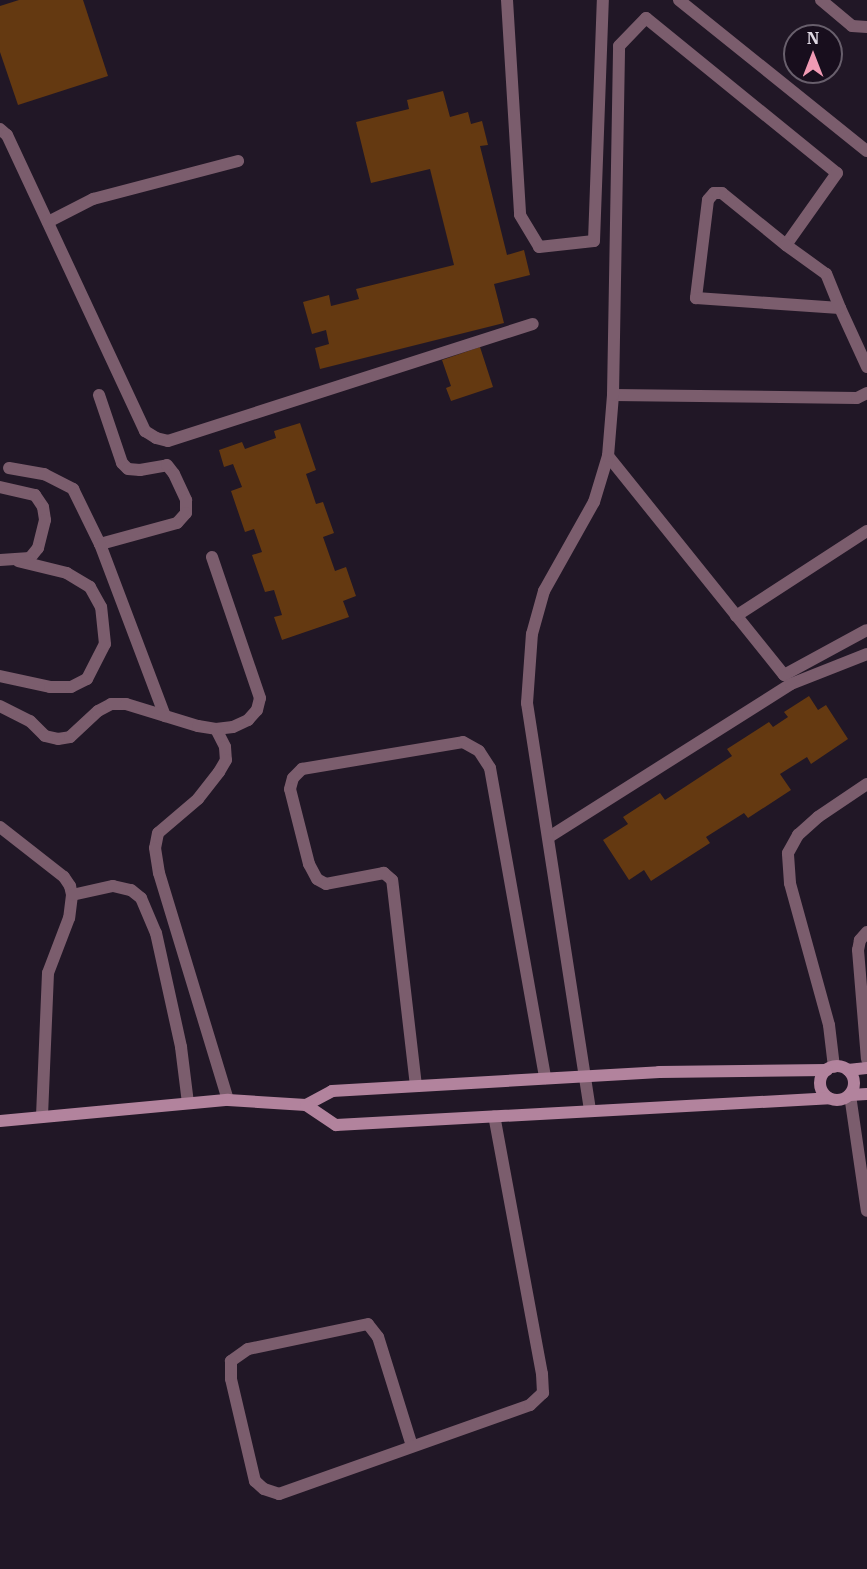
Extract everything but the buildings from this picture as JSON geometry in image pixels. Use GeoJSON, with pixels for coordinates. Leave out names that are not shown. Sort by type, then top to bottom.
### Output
{"type":"FeatureCollection","features":[{"type":"Feature","properties":{"kind":"street"},"geometry":{"type":"LineString","coordinates":[[507,0],[520,215],[539,247],[594,241],[603,0]]}},
{"type":"Feature","properties":{"kind":"street"},"geometry":{"type":"LineString","coordinates":[[679,0],[867,151]]}},
{"type":"Feature","properties":{"kind":"street"},"geometry":{"type":"LineString","coordinates":[[821,0],[852,26],[867,27]]}},
{"type":"Feature","properties":{"kind":"street"},"geometry":{"type":"LineString","coordinates":[[590,1110],[527,703],[532,634],[544,591],[594,502],[608,456],[613,395],[619,46],[646,18],[837,173],[786,245]]}},
{"type":"Feature","properties":{"kind":"street"},"geometry":{"type":"LineString","coordinates":[[0,129],[7,135],[145,431],[156,438],[168,441],[533,324]]}},
{"type":"Feature","properties":{"kind":"street"},"geometry":{"type":"LineString","coordinates":[[48,222],[93,199],[238,161]]}},
{"type":"Feature","properties":{"kind":"street"},"geometry":{"type":"LineString","coordinates":[[840,308],[696,298],[708,200],[714,193],[722,193],[826,274],[867,367]]}},
{"type":"Feature","properties":{"kind":"street"},"geometry":{"type":"LineString","coordinates":[[613,395],[857,398],[867,393]]}},
{"type":"Feature","properties":{"kind":"street"},"geometry":{"type":"LineString","coordinates":[[99,395],[122,463],[128,469],[140,470],[167,465],[174,474],[186,500],[186,513],[177,523],[100,544]]}},
{"type":"Feature","properties":{"kind":"street"},"geometry":{"type":"LineString","coordinates":[[608,456],[784,675],[867,630]]}},
{"type":"Feature","properties":{"kind":"street"},"geometry":{"type":"LineString","coordinates":[[9,468],[44,474],[73,489],[100,544],[165,716]]}},
{"type":"Feature","properties":{"kind":"street"},"geometry":{"type":"LineString","coordinates":[[0,487],[35,495],[43,507],[45,520],[38,548],[30,558],[18,561]]}},
{"type":"Feature","properties":{"kind":"street"},"geometry":{"type":"LineString","coordinates":[[736,616],[867,531]]}},
{"type":"Feature","properties":{"kind":"street"},"geometry":{"type":"LineString","coordinates":[[0,706],[30,721],[45,736],[58,739],[70,737],[98,711],[111,704],[126,704],[216,729],[233,728],[248,720],[257,711],[260,698],[212,557]]}},
{"type":"Feature","properties":{"kind":"street"},"geometry":{"type":"LineString","coordinates":[[0,560],[18,561],[67,573],[90,587],[101,608],[105,644],[87,679],[71,687],[50,687],[0,676]]}},
{"type":"Feature","properties":{"kind":"street"},"geometry":{"type":"LineString","coordinates":[[549,837],[791,684],[867,654]]}},
{"type":"Feature","properties":{"kind":"street"},"geometry":{"type":"LineString","coordinates":[[216,729],[225,747],[226,760],[223,766],[198,799],[158,833],[155,848],[159,873],[228,1100]]}},
{"type":"Feature","properties":{"kind":"street"},"geometry":{"type":"LineString","coordinates":[[416,1086],[392,880],[384,873],[326,884],[317,879],[309,864],[290,789],[292,778],[302,769],[463,742],[479,751],[490,768],[545,1078]]}},
{"type":"Feature","properties":{"kind":"street"},"geometry":{"type":"LineString","coordinates":[[829,1098],[820,1085],[831,1068],[829,1025],[790,884],[789,854],[798,835],[818,817],[867,784]]}},
{"type":"Feature","properties":{"kind":"street"},"geometry":{"type":"LineString","coordinates":[[0,827],[64,877],[70,886],[72,895],[69,918],[48,974],[42,1117]]}},
{"type":"Feature","properties":{"kind":"street"},"geometry":{"type":"LineString","coordinates":[[72,895],[112,886],[131,890],[141,898],[156,933],[182,1047],[188,1102]]}},
{"type":"Feature","properties":{"kind":"street"},"geometry":{"type":"LineString","coordinates":[[867,932],[860,940],[858,950],[867,1059]]}},
{"type":"Feature","properties":{"kind":"street"},"geometry":{"type":"LineString","coordinates":[[306,1105],[332,1091],[659,1072],[867,1068]]}},
{"type":"Feature","properties":{"kind":"street"},"geometry":{"type":"LineString","coordinates":[[848,1070],[855,1085],[850,1095],[867,1210]]}},
{"type":"Feature","properties":{"kind":"street"},"geometry":{"type":"LineString","coordinates":[[0,1121],[228,1100],[306,1105],[336,1125],[829,1098],[840,1100],[850,1095],[867,1094]]}},
{"type":"Feature","properties":{"kind":"street"},"geometry":{"type":"LineString","coordinates":[[412,1446],[378,1337],[368,1324],[248,1349],[231,1361],[231,1378],[255,1481],[264,1489],[279,1494],[530,1405],[543,1393],[522,1260],[494,1116]]}}]}
